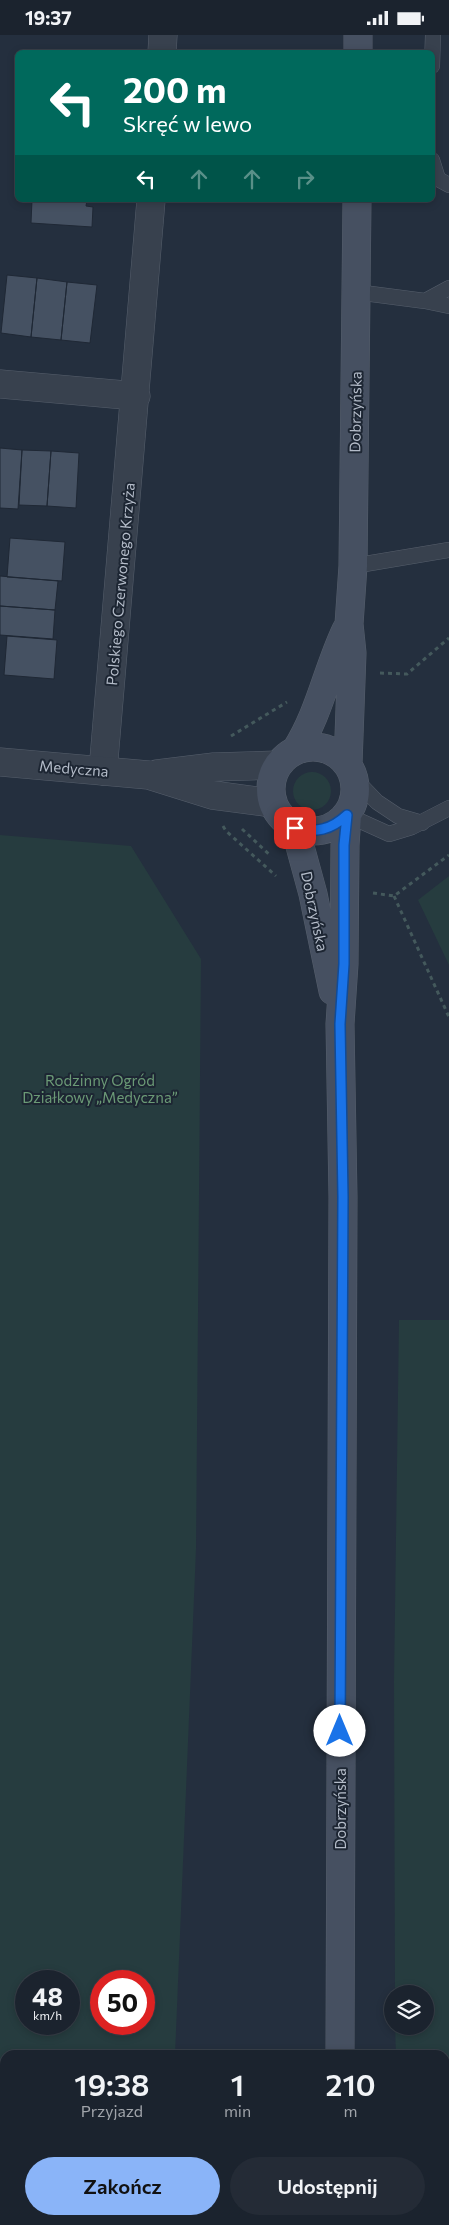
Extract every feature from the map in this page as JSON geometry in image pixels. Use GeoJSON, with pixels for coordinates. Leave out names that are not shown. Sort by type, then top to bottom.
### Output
{"type":"FeatureCollection","features":[{"type":"Feature","properties":{"kind":"main road"},"geometry":{"type":"LineString","coordinates":[[358,35],[358,50]]}},
{"type":"Feature","properties":{"kind":"main road","name":"Dobrzyńska"},"geometry":{"type":"LineString","coordinates":[[351,771],[352,653],[349,624],[353,567],[357,202]]}},
{"type":"Feature","properties":{"kind":"main road","name":"Dobrzyńska"},"geometry":{"type":"LineString","coordinates":[[287,757],[310,727],[336,653],[349,624]]}},
{"type":"Feature","properties":{"kind":"main road"},"geometry":{"type":"LineString","coordinates":[[310,747],[325,748],[337,754],[351,771],[355,793],[352,807],[347,815],[336,825],[323,830],[309,831],[295,828],[286,821],[273,803],[271,783],[287,757],[310,747]]}},
{"type":"Feature","properties":{"kind":"main road","name":"Dobrzyńska"},"geometry":{"type":"LineString","coordinates":[[340,2050],[343,1197],[340,1024],[344,964],[344,845],[347,815]]}},
{"type":"Feature","properties":{"kind":"main road","name":"Dobrzyńska"},"geometry":{"type":"LineString","coordinates":[[295,828],[312,894],[340,1024]]}},
{"type":"Feature","properties":{"kind":"street"},"geometry":{"type":"LineString","coordinates":[[162,50],[163,35]]}},
{"type":"Feature","properties":{"kind":"street","name":"Polskiego Czerwonego Krzyża"},"geometry":{"type":"LineString","coordinates":[[104,771],[151,202]]}},
{"type":"Feature","properties":{"kind":"street"},"geometry":{"type":"LineString","coordinates":[[0,384],[136,396]]}},
{"type":"Feature","properties":{"kind":"street","name":"Medyczna"},"geometry":{"type":"LineString","coordinates":[[0,762],[148,775],[287,757]]}},
{"type":"Feature","properties":{"kind":"street","name":"Medyczna"},"geometry":{"type":"LineString","coordinates":[[148,775],[212,795],[222,805],[273,803]]}},
{"type":"Feature","properties":{"kind":"lane"},"geometry":{"type":"LineString","coordinates":[[433,35],[433,50]]}},
{"type":"Feature","properties":{"kind":"lane"},"geometry":{"type":"LineString","coordinates":[[435,170],[438,179],[449,185]]}},
{"type":"Feature","properties":{"kind":"lane"},"geometry":{"type":"LineString","coordinates":[[425,301],[449,288]]}},
{"type":"Feature","properties":{"kind":"lane"},"geometry":{"type":"LineString","coordinates":[[356,292],[449,306]]}},
{"type":"Feature","properties":{"kind":"lane"},"geometry":{"type":"LineString","coordinates":[[353,567],[449,550]]}},
{"type":"Feature","properties":{"kind":"lane"},"geometry":{"type":"LineString","coordinates":[[351,771],[377,803],[398,817],[422,823]]}},
{"type":"Feature","properties":{"kind":"lane"},"geometry":{"type":"LineString","coordinates":[[347,815],[389,834],[422,823],[449,809]]}},
{"type":"Feature","properties":{"kind":"path"},"geometry":{"type":"LineString","coordinates":[[378,673],[407,674],[449,638]]}},
{"type":"Feature","properties":{"kind":"path"},"geometry":{"type":"LineString","coordinates":[[226,766],[228,739],[233,734],[288,701],[290,697]]}},
{"type":"Feature","properties":{"kind":"path"},"geometry":{"type":"LineString","coordinates":[[222,805],[229,816],[277,862]]}},
{"type":"Feature","properties":{"kind":"path"},"geometry":{"type":"LineString","coordinates":[[222,805],[222,823],[226,831],[280,880]]}},
{"type":"Feature","properties":{"kind":"path"},"geometry":{"type":"LineString","coordinates":[[449,855],[394,896],[449,1017]]}},
{"type":"Feature","properties":{"kind":"green space"},"geometry":{"type":"Polygon","coordinates":[[[312,772],[319,773],[325,778],[330,784],[330,798],[325,804],[319,809],[312,810],[305,809],[299,804],[294,798],[293,791],[294,784],[299,778],[305,773],[312,772]]]}},
{"type":"Feature","properties":{"kind":"green space","name":"Rodzinny Ogród Działkowy „Medyczna”"},"geometry":{"type":"Polygon","coordinates":[[[0,835],[131,846],[201,959],[196,1549],[175,2050],[0,2050],[0,835]]]}},
{"type":"Feature","properties":{"kind":"green space"},"geometry":{"type":"Polygon","coordinates":[[[449,876],[449,965],[418,900],[449,876]]]}},
{"type":"Feature","properties":{"kind":"green space"},"geometry":{"type":"Polygon","coordinates":[[[399,1320],[449,1320],[449,2050],[396,2050],[395,2035],[434,2035],[434,1985],[395,1985],[394,1682],[399,1320]]]}},
{"type":"Feature","properties":{"kind":"building"},"geometry":{"type":"Polygon","coordinates":[[[32,202],[87,202],[86,206],[93,207],[92,227],[31,223],[32,202]]]}},
{"type":"Feature","properties":{"kind":"building"},"geometry":{"type":"Polygon","coordinates":[[[7,275],[37,278],[31,337],[1,333],[7,275]]]}},
{"type":"Feature","properties":{"kind":"building"},"geometry":{"type":"Polygon","coordinates":[[[37,278],[67,282],[61,340],[31,337],[37,278]]]}},
{"type":"Feature","properties":{"kind":"building"},"geometry":{"type":"Polygon","coordinates":[[[67,282],[97,285],[90,343],[61,340],[67,282]]]}},
{"type":"Feature","properties":{"kind":"building"},"geometry":{"type":"Polygon","coordinates":[[[0,448],[22,450],[18,509],[0,508],[0,448]]]}},
{"type":"Feature","properties":{"kind":"building"},"geometry":{"type":"Polygon","coordinates":[[[22,450],[51,451],[47,506],[19,505],[22,450]]]}},
{"type":"Feature","properties":{"kind":"building"},"geometry":{"type":"Polygon","coordinates":[[[51,451],[79,453],[76,508],[47,506],[51,451]]]}},
{"type":"Feature","properties":{"kind":"building"},"geometry":{"type":"Polygon","coordinates":[[[10,538],[65,542],[62,581],[7,577],[10,538]]]}},
{"type":"Feature","properties":{"kind":"building"},"geometry":{"type":"Polygon","coordinates":[[[0,576],[58,581],[55,610],[0,606],[0,576]]]}},
{"type":"Feature","properties":{"kind":"building"},"geometry":{"type":"Polygon","coordinates":[[[0,606],[55,610],[53,639],[0,635],[0,606]]]}},
{"type":"Feature","properties":{"kind":"building"},"geometry":{"type":"Polygon","coordinates":[[[7,636],[57,640],[54,679],[4,675],[7,636]]]}},
{"type":"Feature","properties":{"kind":"route"},"geometry":{"type":"LineString","coordinates":[[295,828],[309,831],[323,830],[336,825],[347,815],[344,845],[344,964],[340,1024],[343,1197],[340,1731]]}}]}
